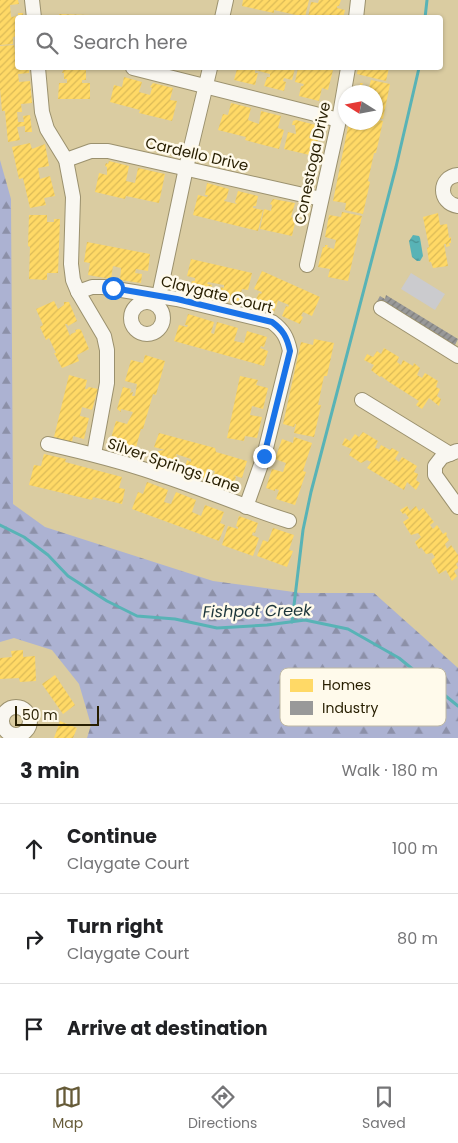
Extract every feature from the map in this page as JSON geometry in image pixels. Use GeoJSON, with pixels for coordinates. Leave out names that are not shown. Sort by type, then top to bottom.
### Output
{"type":"FeatureCollection","features":[{"type":"Feature","properties":{"kind":"street"},"geometry":{"type":"LineString","coordinates":[[32,0],[34,15]]}},
{"type":"Feature","properties":{"kind":"street"},"geometry":{"type":"LineString","coordinates":[[223,15],[226,0]]}},
{"type":"Feature","properties":{"kind":"street"},"geometry":{"type":"LineString","coordinates":[[356,15],[358,0]]}},
{"type":"Feature","properties":{"kind":"street"},"geometry":{"type":"LineString","coordinates":[[38,70],[42,112],[47,129],[66,160],[73,197],[71,264],[73,280],[104,336],[107,350],[107,383],[94,454]]}},
{"type":"Feature","properties":{"kind":"street"},"geometry":{"type":"LineString","coordinates":[[141,70],[338,119]]}},
{"type":"Feature","properties":{"kind":"street"},"geometry":{"type":"LineString","coordinates":[[156,300],[210,70]]}},
{"type":"Feature","properties":{"kind":"street","name":"Conestoga Drive"},"geometry":{"type":"LineString","coordinates":[[345,85],[348,70]]}},
{"type":"Feature","properties":{"kind":"street","name":"Conestoga Drive"},"geometry":{"type":"LineString","coordinates":[[307,265],[338,128]]}},
{"type":"Feature","properties":{"kind":"street","name":"Cardello Drive"},"geometry":{"type":"LineString","coordinates":[[66,160],[92,151],[108,151],[321,199]]}},
{"type":"Feature","properties":{"kind":"street"},"geometry":{"type":"LineString","coordinates":[[458,175],[449,178],[443,185],[442,190],[445,199],[458,206]]}},
{"type":"Feature","properties":{"kind":"street","name":"Claygate Court"},"geometry":{"type":"LineString","coordinates":[[78,292],[92,287],[103,287],[156,300],[272,322],[281,329],[287,339],[290,351],[264,456],[246,508]]}},
{"type":"Feature","properties":{"kind":"street"},"geometry":{"type":"LineString","coordinates":[[381,308],[458,356]]}},
{"type":"Feature","properties":{"kind":"street"},"geometry":{"type":"LineString","coordinates":[[362,400],[454,452]]}},
{"type":"Feature","properties":{"kind":"street","name":"Silver Springs Lane"},"geometry":{"type":"LineString","coordinates":[[48,444],[94,454],[158,474],[246,508],[289,522]]}},
{"type":"Feature","properties":{"kind":"street"},"geometry":{"type":"LineString","coordinates":[[454,452],[442,457],[435,466],[435,475],[458,507]]}},
{"type":"Feature","properties":{"kind":"shaded area"},"geometry":{"type":"Polygon","coordinates":[[[411,273],[445,294],[435,310],[401,289],[411,273]]]}},
{"type":"Feature","properties":{"kind":"green space"},"geometry":{"type":"Polygon","coordinates":[[[0,160],[11,199],[13,504],[45,527],[213,581],[301,593],[374,593],[458,668],[458,738],[87,738],[91,725],[79,684],[52,650],[14,638],[0,642],[0,160]]]}},
{"type":"Feature","properties":{"kind":"water"},"geometry":{"type":"Polygon","coordinates":[[[413,235],[420,238],[423,256],[420,261],[412,257],[409,241],[413,235]]]}},
{"type":"Feature","properties":{"kind":"building: Homes"},"geometry":{"type":"Polygon","coordinates":[[[0,0],[18,0],[19,4],[10,5],[11,17],[15,16],[13,44],[0,45],[0,0]]]}},
{"type":"Feature","properties":{"kind":"building: Homes"},"geometry":{"type":"Polygon","coordinates":[[[243,0],[309,0],[305,15],[274,10],[274,13],[242,6],[243,0]]]}},
{"type":"Feature","properties":{"kind":"building: Homes"},"geometry":{"type":"Polygon","coordinates":[[[319,0],[341,0],[337,8],[345,10],[344,15],[309,15],[311,2],[318,3],[319,0]]]}},
{"type":"Feature","properties":{"kind":"building: Homes"},"geometry":{"type":"Polygon","coordinates":[[[59,14],[91,15],[59,15],[59,14]]]}},
{"type":"Feature","properties":{"kind":"building: Homes"},"geometry":{"type":"Polygon","coordinates":[[[14,45],[15,70],[29,70],[29,73],[18,74],[19,82],[30,81],[32,103],[21,104],[22,112],[17,112],[18,122],[24,122],[23,116],[30,115],[32,132],[25,132],[25,126],[17,127],[20,140],[8,142],[5,111],[2,111],[0,88],[0,46],[14,45]]]}},
{"type":"Feature","properties":{"kind":"building: Homes"},"geometry":{"type":"Polygon","coordinates":[[[63,70],[86,70],[86,80],[82,80],[82,83],[90,83],[90,99],[58,99],[59,83],[67,83],[67,79],[64,79],[64,73],[62,73],[63,70]]]}},
{"type":"Feature","properties":{"kind":"building: Homes"},"geometry":{"type":"Polygon","coordinates":[[[237,70],[255,70],[255,73],[258,73],[255,85],[234,80],[237,70]]]}},
{"type":"Feature","properties":{"kind":"building: Homes"},"geometry":{"type":"Polygon","coordinates":[[[255,70],[294,70],[292,80],[284,78],[283,81],[286,82],[284,91],[264,86],[270,74],[255,70]]]}},
{"type":"Feature","properties":{"kind":"building: Homes"},"geometry":{"type":"Polygon","coordinates":[[[298,70],[333,70],[328,90],[322,88],[319,101],[299,96],[301,86],[304,84],[295,82],[298,70]]]}},
{"type":"Feature","properties":{"kind":"building: Homes"},"geometry":{"type":"Polygon","coordinates":[[[358,70],[389,70],[386,81],[357,74],[358,70]]]}},
{"type":"Feature","properties":{"kind":"building: Homes"},"geometry":{"type":"Polygon","coordinates":[[[124,77],[142,82],[139,92],[150,95],[152,88],[150,87],[153,83],[173,88],[170,100],[177,101],[172,121],[139,113],[140,110],[110,102],[114,85],[122,87],[124,77]]]}},
{"type":"Feature","properties":{"kind":"building: Homes"},"geometry":{"type":"Polygon","coordinates":[[[371,80],[390,84],[383,119],[383,85],[370,85],[371,80]]]}},
{"type":"Feature","properties":{"kind":"building: Homes"},"geometry":{"type":"Polygon","coordinates":[[[231,103],[251,108],[248,120],[259,124],[261,111],[281,116],[278,128],[284,130],[279,149],[245,140],[246,137],[218,130],[223,114],[228,115],[231,103]]]}},
{"type":"Feature","properties":{"kind":"building: Homes"},"geometry":{"type":"Polygon","coordinates":[[[293,121],[316,125],[314,135],[310,134],[309,138],[318,140],[314,156],[284,149],[288,132],[296,134],[295,125],[292,125],[293,121]]]}},
{"type":"Feature","properties":{"kind":"building: Homes"},"geometry":{"type":"Polygon","coordinates":[[[347,130],[381,130],[376,153],[374,153],[363,214],[345,210],[346,203],[333,201],[347,130]]]}},
{"type":"Feature","properties":{"kind":"building: Homes"},"geometry":{"type":"Polygon","coordinates":[[[30,143],[32,149],[45,144],[49,166],[38,168],[40,179],[50,176],[55,196],[44,198],[46,205],[30,208],[23,178],[19,179],[12,147],[30,143]]]}},
{"type":"Feature","properties":{"kind":"building: Homes"},"geometry":{"type":"Polygon","coordinates":[[[109,161],[129,166],[126,181],[135,183],[138,168],[165,174],[159,203],[126,196],[125,199],[95,192],[99,173],[107,175],[107,167],[105,166],[109,161]]]}},
{"type":"Feature","properties":{"kind":"building: Homes"},"geometry":{"type":"Polygon","coordinates":[[[207,183],[229,189],[224,201],[237,204],[235,202],[238,191],[258,196],[256,206],[253,206],[253,208],[263,210],[258,231],[193,215],[198,195],[207,197],[208,195],[205,195],[207,183]]]}},
{"type":"Feature","properties":{"kind":"building: Homes"},"geometry":{"type":"Polygon","coordinates":[[[273,199],[295,203],[291,217],[296,218],[292,236],[260,229],[264,209],[271,211],[272,205],[270,204],[273,199]]]}},
{"type":"Feature","properties":{"kind":"building: Homes"},"geometry":{"type":"Polygon","coordinates":[[[342,212],[362,216],[348,281],[328,277],[330,269],[318,267],[323,247],[328,245],[327,247],[334,249],[336,240],[325,237],[329,215],[341,217],[342,212]]]}},
{"type":"Feature","properties":{"kind":"building: Homes"},"geometry":{"type":"Polygon","coordinates":[[[438,213],[440,225],[447,224],[451,243],[449,243],[450,246],[446,247],[446,244],[444,244],[448,266],[433,268],[431,262],[429,262],[427,248],[429,247],[423,217],[438,213]]]}},
{"type":"Feature","properties":{"kind":"building: Homes"},"geometry":{"type":"Polygon","coordinates":[[[29,215],[47,215],[47,222],[54,222],[54,219],[60,219],[58,273],[47,273],[47,280],[29,279],[29,215]]]}},
{"type":"Feature","properties":{"kind":"building: Homes"},"geometry":{"type":"Polygon","coordinates":[[[87,242],[150,254],[148,271],[136,269],[135,273],[142,274],[141,283],[120,280],[121,268],[113,266],[111,279],[88,275],[90,263],[84,262],[87,242]]]}},
{"type":"Feature","properties":{"kind":"building: Homes"},"geometry":{"type":"Polygon","coordinates":[[[191,259],[252,273],[248,290],[242,289],[239,302],[219,298],[221,287],[224,288],[224,285],[208,282],[207,284],[212,285],[209,294],[190,290],[192,281],[195,281],[195,278],[187,276],[191,259]]]}},
{"type":"Feature","properties":{"kind":"building: Homes"},"geometry":{"type":"Polygon","coordinates":[[[262,271],[320,297],[312,316],[303,312],[300,324],[282,316],[286,306],[288,307],[289,305],[277,300],[274,312],[254,303],[259,293],[261,294],[262,292],[254,289],[262,271]]]}},
{"type":"Feature","properties":{"kind":"building: Homes"},"geometry":{"type":"Polygon","coordinates":[[[54,301],[58,309],[64,305],[64,302],[69,302],[77,321],[68,326],[65,324],[70,336],[76,332],[75,330],[81,330],[89,349],[77,355],[79,361],[62,368],[49,338],[46,340],[40,327],[43,325],[36,309],[54,301]]]}},
{"type":"Feature","properties":{"kind":"building: Homes"},"geometry":{"type":"Polygon","coordinates":[[[188,314],[214,322],[211,333],[214,334],[217,322],[238,328],[234,341],[244,343],[247,331],[267,337],[264,347],[261,346],[260,348],[268,351],[264,366],[174,341],[179,325],[187,327],[188,325],[185,325],[188,314]]]}},
{"type":"Feature","properties":{"kind":"building: Homes"},"geometry":{"type":"Polygon","coordinates":[[[314,339],[334,343],[327,376],[324,376],[318,405],[321,405],[314,437],[294,433],[296,424],[294,427],[283,424],[301,342],[313,345],[314,339]]]}},
{"type":"Feature","properties":{"kind":"building: Homes"},"geometry":{"type":"Polygon","coordinates":[[[384,348],[399,357],[397,362],[401,365],[403,360],[413,366],[414,363],[420,368],[417,375],[422,378],[425,373],[438,381],[436,387],[440,389],[437,396],[441,399],[439,406],[429,398],[422,409],[416,405],[419,401],[371,370],[374,365],[364,360],[367,354],[373,357],[377,351],[381,354],[384,348]]]}},
{"type":"Feature","properties":{"kind":"building: Homes"},"geometry":{"type":"Polygon","coordinates":[[[145,355],[165,361],[156,395],[153,394],[135,451],[121,447],[122,441],[111,438],[116,421],[127,424],[133,412],[121,409],[121,412],[117,409],[123,387],[131,389],[130,393],[133,392],[132,396],[135,396],[137,384],[125,381],[131,360],[143,363],[145,355]]]}},
{"type":"Feature","properties":{"kind":"building: Homes"},"geometry":{"type":"Polygon","coordinates":[[[69,375],[87,380],[85,389],[89,387],[98,389],[92,410],[82,407],[80,416],[89,418],[84,439],[73,436],[72,442],[54,437],[69,375]]]}},
{"type":"Feature","properties":{"kind":"building: Homes"},"geometry":{"type":"Polygon","coordinates":[[[240,376],[258,380],[256,385],[268,388],[263,409],[252,406],[250,415],[262,417],[257,438],[245,436],[244,441],[227,438],[240,376]]]}},
{"type":"Feature","properties":{"kind":"building: Homes"},"geometry":{"type":"Polygon","coordinates":[[[363,432],[378,441],[375,448],[379,449],[381,445],[390,450],[392,448],[399,452],[395,459],[399,462],[402,457],[417,466],[414,472],[418,474],[416,480],[420,483],[416,490],[407,482],[404,490],[367,468],[371,462],[367,460],[361,463],[349,455],[352,449],[342,445],[345,438],[350,441],[355,434],[359,437],[363,432]]]}},
{"type":"Feature","properties":{"kind":"building: Homes"},"geometry":{"type":"Polygon","coordinates":[[[159,433],[215,448],[216,452],[247,461],[242,478],[233,475],[236,477],[233,488],[212,482],[215,471],[207,469],[205,478],[184,472],[187,460],[191,462],[191,459],[176,454],[174,467],[155,461],[158,451],[165,450],[154,447],[159,433]]]}},
{"type":"Feature","properties":{"kind":"building: Homes"},"geometry":{"type":"Polygon","coordinates":[[[294,437],[312,443],[303,471],[306,472],[295,505],[276,499],[279,490],[275,489],[275,491],[266,488],[272,469],[283,472],[286,463],[275,459],[282,439],[293,443],[294,437]]]}},
{"type":"Feature","properties":{"kind":"building: Homes"},"geometry":{"type":"Polygon","coordinates":[[[44,454],[66,459],[65,462],[122,477],[119,488],[125,489],[122,504],[93,497],[92,500],[29,485],[34,465],[41,466],[44,454]]]}},
{"type":"Feature","properties":{"kind":"building: Homes"},"geometry":{"type":"Polygon","coordinates":[[[147,482],[168,490],[164,502],[171,504],[176,492],[196,500],[192,512],[201,516],[205,505],[224,512],[220,523],[225,525],[219,541],[132,509],[138,492],[143,494],[147,482]]]}},
{"type":"Feature","properties":{"kind":"building: Homes"},"geometry":{"type":"Polygon","coordinates":[[[407,506],[410,511],[416,506],[419,511],[423,508],[434,522],[430,525],[433,529],[437,525],[443,534],[446,532],[449,540],[445,544],[447,549],[451,545],[458,555],[458,562],[456,564],[458,568],[454,571],[457,576],[452,581],[446,570],[439,574],[431,561],[435,557],[432,553],[426,554],[421,547],[419,549],[415,542],[421,537],[418,533],[411,535],[403,522],[409,518],[400,510],[407,506]]]}},
{"type":"Feature","properties":{"kind":"building: Homes"},"geometry":{"type":"Polygon","coordinates":[[[239,516],[258,523],[255,533],[253,532],[252,535],[259,538],[253,556],[222,545],[228,526],[238,529],[236,526],[239,516]]]}},
{"type":"Feature","properties":{"kind":"building: Homes"},"geometry":{"type":"Polygon","coordinates":[[[273,528],[294,535],[289,550],[293,551],[287,567],[257,556],[263,540],[268,542],[273,528]]]}},
{"type":"Feature","properties":{"kind":"building: Homes"},"geometry":{"type":"Polygon","coordinates":[[[23,650],[23,657],[35,656],[36,681],[20,682],[19,678],[0,679],[0,658],[12,657],[11,651],[23,650]]]}},
{"type":"Feature","properties":{"kind":"building: Homes"},"geometry":{"type":"Polygon","coordinates":[[[55,675],[75,705],[63,714],[42,684],[55,675]]]}},
{"type":"Feature","properties":{"kind":"building: Homes"},"geometry":{"type":"Polygon","coordinates":[[[60,721],[77,728],[73,738],[54,738],[60,721]]]}},
{"type":"Feature","properties":{"kind":"building: Industry"},"geometry":{"type":"Polygon","coordinates":[[[386,295],[458,339],[453,349],[376,303],[380,296],[385,299],[386,295]]]}},
{"type":"Feature","properties":{"kind":"waterway"},"geometry":{"type":"LineString","coordinates":[[425,15],[427,0]]}},
{"type":"Feature","properties":{"kind":"waterway"},"geometry":{"type":"LineString","coordinates":[[292,622],[303,530],[311,492],[396,167],[419,70]]}},
{"type":"Feature","properties":{"kind":"waterway","name":"Fishpot Creek"},"geometry":{"type":"LineString","coordinates":[[0,525],[24,537],[48,555],[68,576],[107,601],[137,616],[175,619],[217,628],[267,625],[305,620],[348,629],[399,658],[411,668]]}},
{"type":"Feature","properties":{"kind":"waterway","name":"Fishpot Creek"},"geometry":{"type":"LineString","coordinates":[[446,696],[458,706]]}},
{"type":"Feature","properties":{"kind":"route"},"geometry":{"type":"LineString","coordinates":[[113,288],[177,299],[272,322],[281,329],[287,339],[290,351],[264,456]]}}]}
